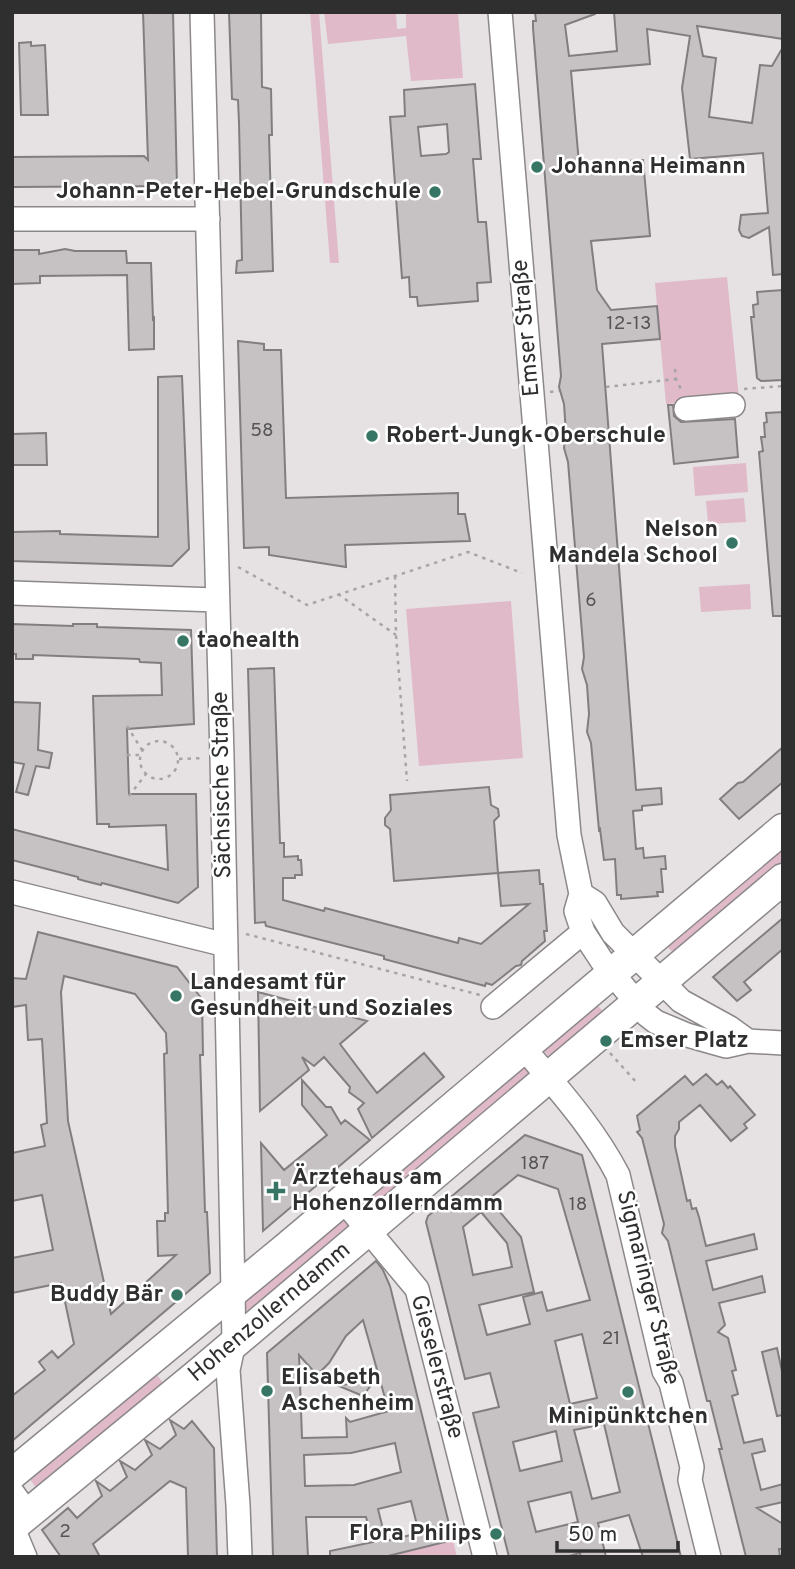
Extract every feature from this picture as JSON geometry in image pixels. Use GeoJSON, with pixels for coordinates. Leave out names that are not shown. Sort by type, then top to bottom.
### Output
{"type":"FeatureCollection","features":[{"type":"Feature","properties":{"kind":"main road","name":"Hohenzollerndamm"},"geometry":{"type":"LineString","coordinates":[[12,1474],[210,1309],[232,1294],[783,829]]}},
{"type":"Feature","properties":{"kind":"main road","name":"Hohenzollerndamm"},"geometry":{"type":"LineString","coordinates":[[16,1517],[234,1342],[783,879]]}},
{"type":"Feature","properties":{"kind":"street","name":"Sächsische Straße"},"geometry":{"type":"LineString","coordinates":[[202,12],[222,757],[236,939],[232,1294],[234,1342],[228,1370],[239,1505],[240,1557]]}},
{"type":"Feature","properties":{"kind":"street","name":"Emser Straße"},"geometry":{"type":"LineString","coordinates":[[500,12],[569,835],[581,894],[576,911],[583,932],[611,973],[656,1022],[687,1035],[726,1046],[748,1041],[783,1043]]}},
{"type":"Feature","properties":{"kind":"street"},"geometry":{"type":"LineString","coordinates":[[12,219],[208,219]]}},
{"type":"Feature","properties":{"kind":"street"},"geometry":{"type":"LineString","coordinates":[[686,409],[733,405]]}},
{"type":"Feature","properties":{"kind":"street"},"geometry":{"type":"LineString","coordinates":[[12,593],[218,600]]}},
{"type":"Feature","properties":{"kind":"street"},"geometry":{"type":"LineString","coordinates":[[12,892],[236,939]]}},
{"type":"Feature","properties":{"kind":"street"},"geometry":{"type":"LineString","coordinates":[[581,894],[595,904],[612,933],[689,1007],[730,1028],[748,1041]]}},
{"type":"Feature","properties":{"kind":"street"},"geometry":{"type":"LineString","coordinates":[[493,1007],[583,932]]}},
{"type":"Feature","properties":{"kind":"street","name":"Sigmaringer Straße"},"geometry":{"type":"LineString","coordinates":[[523,1047],[588,1124],[618,1175],[664,1371],[671,1383],[692,1468],[690,1480],[709,1557]]}},
{"type":"Feature","properties":{"kind":"street","name":"Gieselerstraße"},"geometry":{"type":"LineString","coordinates":[[343,1200],[418,1289],[485,1557]]}},
{"type":"Feature","properties":{"kind":"street"},"geometry":{"type":"LineString","coordinates":[[16,1517],[25,1557]]}},
{"type":"Feature","properties":{"kind":"path"},"geometry":{"type":"LineString","coordinates":[[606,387],[676,379]]}},
{"type":"Feature","properties":{"kind":"path"},"geometry":{"type":"LineString","coordinates":[[550,392],[559,391]]}},
{"type":"Feature","properties":{"kind":"path"},"geometry":{"type":"LineString","coordinates":[[238,567],[307,605],[467,552],[522,573]]}},
{"type":"Feature","properties":{"kind":"path"},"geometry":{"type":"LineString","coordinates":[[619,556],[652,553]]}},
{"type":"Feature","properties":{"kind":"path"},"geometry":{"type":"LineString","coordinates":[[564,561],[576,559]]}},
{"type":"Feature","properties":{"kind":"path"},"geometry":{"type":"LineString","coordinates":[[395,576],[396,635],[407,781]]}},
{"type":"Feature","properties":{"kind":"path"},"geometry":{"type":"LineString","coordinates":[[338,594],[396,635]]}},
{"type":"Feature","properties":{"kind":"path"},"geometry":{"type":"LineString","coordinates":[[127,726],[142,750]]}},
{"type":"Feature","properties":{"kind":"path"},"geometry":{"type":"LineString","coordinates":[[164,741],[176,750],[179,759],[176,769],[165,778],[155,779],[146,774],[141,765],[142,750],[149,743],[164,741]]}},
{"type":"Feature","properties":{"kind":"path"},"geometry":{"type":"LineString","coordinates":[[127,755],[140,755]]}},
{"type":"Feature","properties":{"kind":"path"},"geometry":{"type":"LineString","coordinates":[[179,759],[222,757]]}},
{"type":"Feature","properties":{"kind":"path"},"geometry":{"type":"LineString","coordinates":[[129,796],[146,774]]}},
{"type":"Feature","properties":{"kind":"path"},"geometry":{"type":"LineString","coordinates":[[236,939],[485,996],[493,1007]]}},
{"type":"Feature","properties":{"kind":"path"},"geometry":{"type":"LineString","coordinates":[[610,1054],[637,1083]]}},
{"type":"Feature","properties":{"kind":"shaded area"},"geometry":{"type":"Polygon","coordinates":[[[310,12],[319,12],[339,263],[330,263],[310,12]]]}},
{"type":"Feature","properties":{"kind":"shaded area"},"geometry":{"type":"Polygon","coordinates":[[[324,12],[396,12],[397,29],[406,28],[406,12],[458,12],[463,78],[411,81],[406,36],[328,44],[324,12]]]}},
{"type":"Feature","properties":{"kind":"shaded area"},"geometry":{"type":"Polygon","coordinates":[[[727,277],[739,398],[666,404],[655,283],[727,277]]]}},
{"type":"Feature","properties":{"kind":"shaded area"},"geometry":{"type":"Polygon","coordinates":[[[746,463],[748,492],[695,496],[693,467],[746,463]]]}},
{"type":"Feature","properties":{"kind":"shaded area"},"geometry":{"type":"Polygon","coordinates":[[[744,498],[746,522],[708,524],[706,501],[744,498]]]}},
{"type":"Feature","properties":{"kind":"shaded area"},"geometry":{"type":"Polygon","coordinates":[[[750,584],[751,609],[701,612],[699,587],[750,584]]]}},
{"type":"Feature","properties":{"kind":"shaded area"},"geometry":{"type":"Polygon","coordinates":[[[511,601],[523,758],[419,766],[406,609],[511,601]]]}},
{"type":"Feature","properties":{"kind":"shaded area"},"geometry":{"type":"Polygon","coordinates":[[[783,844],[783,864],[675,955],[665,944],[783,844]]]}},
{"type":"Feature","properties":{"kind":"shaded area"},"geometry":{"type":"Polygon","coordinates":[[[595,1002],[605,1014],[551,1059],[542,1049],[595,1002]]]}},
{"type":"Feature","properties":{"kind":"shaded area"},"geometry":{"type":"Polygon","coordinates":[[[525,1061],[536,1071],[369,1214],[359,1203],[525,1061]]]}},
{"type":"Feature","properties":{"kind":"shaded area"},"geometry":{"type":"Polygon","coordinates":[[[342,1218],[351,1227],[250,1312],[246,1310],[244,1300],[342,1218]]]}},
{"type":"Feature","properties":{"kind":"shaded area"},"geometry":{"type":"Polygon","coordinates":[[[155,1373],[166,1386],[39,1492],[29,1478],[155,1373]]]}},
{"type":"Feature","properties":{"kind":"shaded area"},"geometry":{"type":"Polygon","coordinates":[[[453,1540],[457,1557],[386,1557],[453,1540]]]}},
{"type":"Feature","properties":{"kind":"building"},"geometry":{"type":"Polygon","coordinates":[[[143,12],[173,12],[177,186],[12,187],[12,157],[144,156],[148,160],[143,12]]]}},
{"type":"Feature","properties":{"kind":"building"},"geometry":{"type":"Polygon","coordinates":[[[229,12],[261,12],[262,87],[271,89],[272,135],[269,135],[273,271],[236,273],[237,261],[242,260],[239,123],[238,100],[232,99],[229,12]]]}},
{"type":"Feature","properties":{"kind":"building"},"geometry":{"type":"Polygon","coordinates":[[[535,12],[595,12],[565,25],[569,56],[617,51],[614,12],[783,12],[783,39],[697,26],[703,56],[716,58],[709,117],[752,123],[760,65],[772,66],[783,47],[783,274],[773,275],[769,227],[749,238],[742,236],[739,230],[741,215],[768,213],[763,153],[690,159],[682,88],[690,36],[647,29],[650,64],[571,71],[579,164],[643,160],[650,236],[591,241],[597,290],[611,310],[657,306],[660,339],[602,344],[636,790],[661,788],[662,804],[642,806],[642,810],[633,811],[636,849],[643,848],[644,858],[665,856],[666,869],[661,869],[663,892],[657,892],[658,896],[621,899],[621,895],[617,895],[615,859],[604,860],[599,830],[591,743],[587,732],[587,685],[582,669],[584,657],[568,462],[564,448],[564,404],[559,387],[561,376],[533,28],[533,21],[536,21],[535,12]]]}},
{"type":"Feature","properties":{"kind":"building"},"geometry":{"type":"Polygon","coordinates":[[[31,42],[31,46],[45,45],[48,115],[21,115],[19,43],[31,42]]]}},
{"type":"Feature","properties":{"kind":"building","name":"Johann-Peter-Hebel-Grundschule"},"geometry":{"type":"Polygon","coordinates":[[[475,84],[481,159],[473,159],[478,222],[486,222],[491,282],[477,283],[478,301],[418,306],[417,297],[410,297],[409,277],[402,278],[390,117],[405,116],[404,90],[475,84]],[[447,124],[418,127],[421,156],[449,152],[447,124]]]}},
{"type":"Feature","properties":{"kind":"building"},"geometry":{"type":"Polygon","coordinates":[[[65,249],[126,251],[127,263],[151,263],[154,349],[129,350],[127,275],[40,276],[40,283],[12,284],[12,250],[39,250],[39,254],[65,249]]]}},
{"type":"Feature","properties":{"kind":"building"},"geometry":{"type":"Polygon","coordinates":[[[783,290],[783,380],[761,381],[757,378],[751,317],[754,317],[753,305],[758,304],[757,292],[783,290]]]}},
{"type":"Feature","properties":{"kind":"building"},"geometry":{"type":"Polygon","coordinates":[[[238,341],[264,344],[264,350],[281,350],[286,498],[458,493],[458,514],[465,514],[470,541],[345,545],[346,567],[269,555],[269,547],[244,548],[238,341]]]}},
{"type":"Feature","properties":{"kind":"building"},"geometry":{"type":"Polygon","coordinates":[[[182,376],[189,549],[172,566],[12,561],[12,532],[60,531],[60,534],[158,537],[158,377],[182,376]]]}},
{"type":"Feature","properties":{"kind":"building"},"geometry":{"type":"Polygon","coordinates":[[[668,405],[673,405],[674,416],[681,422],[735,419],[738,457],[674,464],[668,405]]]}},
{"type":"Feature","properties":{"kind":"building"},"geometry":{"type":"Polygon","coordinates":[[[783,412],[783,616],[773,616],[759,452],[763,451],[761,437],[765,437],[766,413],[783,412]]]}},
{"type":"Feature","properties":{"kind":"building"},"geometry":{"type":"Polygon","coordinates":[[[46,433],[47,465],[12,465],[12,434],[46,433]]]}},
{"type":"Feature","properties":{"kind":"building"},"geometry":{"type":"Polygon","coordinates":[[[12,624],[97,624],[97,627],[191,630],[194,724],[127,729],[129,794],[196,794],[198,887],[178,903],[12,860],[12,829],[168,870],[166,825],[109,827],[109,824],[97,824],[93,696],[162,695],[161,663],[140,662],[139,659],[33,655],[33,659],[16,659],[16,654],[12,654],[12,624]]]}},
{"type":"Feature","properties":{"kind":"building"},"geometry":{"type":"Polygon","coordinates":[[[274,668],[280,843],[284,843],[284,857],[298,856],[298,860],[301,860],[302,875],[283,878],[283,900],[324,911],[325,908],[458,943],[459,938],[481,944],[529,904],[501,906],[498,873],[539,870],[540,884],[543,884],[547,931],[544,931],[545,941],[522,961],[521,965],[492,985],[486,983],[485,986],[384,959],[384,956],[266,926],[265,922],[255,923],[248,669],[274,668]]]}},
{"type":"Feature","properties":{"kind":"building"},"geometry":{"type":"Polygon","coordinates":[[[12,702],[40,703],[38,750],[52,753],[49,768],[36,766],[28,795],[16,792],[24,764],[12,762],[12,702]]]}},
{"type":"Feature","properties":{"kind":"building"},"geometry":{"type":"Polygon","coordinates":[[[783,747],[783,782],[739,819],[720,799],[783,747]]]}},
{"type":"Feature","properties":{"kind":"building"},"geometry":{"type":"Polygon","coordinates":[[[489,787],[491,805],[498,809],[499,816],[494,821],[498,873],[394,881],[390,829],[385,825],[385,818],[391,810],[390,795],[489,787]]]}},
{"type":"Feature","properties":{"kind":"building"},"geometry":{"type":"Polygon","coordinates":[[[783,918],[783,949],[744,982],[751,990],[737,1001],[713,977],[783,918]]]}},
{"type":"Feature","properties":{"kind":"building"},"geometry":{"type":"Polygon","coordinates":[[[38,932],[177,967],[202,999],[203,1055],[200,1055],[205,1212],[210,1273],[12,1441],[12,1396],[45,1370],[39,1362],[52,1351],[58,1358],[74,1344],[61,1283],[12,1293],[12,1258],[53,1250],[42,1195],[12,1201],[12,1153],[45,1146],[41,1125],[47,1123],[42,1039],[28,1040],[26,1005],[12,1007],[12,978],[26,979],[38,932]],[[64,976],[61,992],[68,1121],[111,1314],[176,1255],[158,1256],[157,1221],[165,1221],[165,1213],[168,1213],[164,1054],[167,1053],[166,1033],[135,994],[64,976]]]}},
{"type":"Feature","properties":{"kind":"building"},"geometry":{"type":"Polygon","coordinates":[[[258,992],[367,1021],[340,1044],[377,1093],[424,1053],[444,1077],[372,1138],[358,1109],[364,1103],[349,1092],[350,1087],[324,1057],[314,1066],[302,1057],[309,1070],[260,1111],[258,992]]]}},
{"type":"Feature","properties":{"kind":"building"},"geometry":{"type":"Polygon","coordinates":[[[706,1074],[717,1085],[722,1081],[728,1088],[730,1086],[755,1115],[744,1124],[747,1128],[731,1141],[700,1105],[679,1122],[675,1146],[687,1201],[690,1200],[692,1209],[696,1208],[706,1246],[754,1234],[757,1249],[706,1261],[713,1290],[762,1276],[765,1292],[719,1303],[725,1325],[718,1332],[728,1338],[736,1370],[732,1371],[738,1394],[732,1396],[744,1443],[762,1439],[765,1451],[752,1454],[761,1490],[783,1484],[783,1502],[757,1508],[783,1524],[783,1549],[779,1549],[780,1557],[746,1557],[710,1401],[707,1401],[668,1241],[662,1233],[664,1224],[642,1138],[637,1132],[640,1130],[637,1116],[685,1076],[693,1085],[706,1074]]]}},
{"type":"Feature","properties":{"kind":"building"},"geometry":{"type":"Polygon","coordinates":[[[302,1080],[326,1107],[331,1107],[341,1124],[345,1120],[370,1140],[263,1231],[261,1143],[284,1170],[327,1135],[302,1105],[302,1080]]]}},
{"type":"Feature","properties":{"kind":"building"},"geometry":{"type":"Polygon","coordinates":[[[525,1135],[582,1155],[681,1557],[643,1557],[629,1515],[598,1523],[606,1557],[581,1557],[580,1553],[566,1557],[509,1557],[473,1413],[499,1407],[490,1373],[465,1379],[426,1222],[428,1216],[525,1135]],[[518,1175],[489,1199],[521,1237],[534,1292],[479,1305],[487,1335],[530,1324],[523,1297],[542,1292],[547,1311],[590,1300],[558,1189],[518,1175]],[[481,1212],[463,1227],[473,1275],[512,1267],[507,1243],[481,1212]],[[582,1334],[555,1341],[570,1404],[597,1398],[582,1334]],[[604,1424],[574,1430],[592,1499],[620,1492],[604,1424]],[[556,1431],[513,1442],[520,1471],[562,1461],[556,1431]],[[571,1492],[528,1502],[536,1532],[578,1522],[571,1492]]]}},
{"type":"Feature","properties":{"kind":"building"},"geometry":{"type":"Polygon","coordinates":[[[376,1261],[390,1286],[453,1540],[384,1557],[330,1557],[330,1551],[373,1542],[366,1517],[306,1517],[308,1557],[273,1557],[267,1353],[376,1261]],[[363,1320],[346,1336],[329,1363],[317,1375],[299,1355],[302,1438],[347,1437],[346,1418],[350,1422],[396,1409],[387,1405],[363,1320]],[[395,1443],[351,1453],[304,1455],[305,1486],[354,1485],[401,1472],[395,1443]],[[411,1501],[378,1509],[386,1541],[419,1533],[411,1501]]]}},
{"type":"Feature","properties":{"kind":"building"},"geometry":{"type":"Polygon","coordinates":[[[777,1348],[783,1376],[783,1415],[777,1416],[762,1352],[777,1348]]]}},
{"type":"Feature","properties":{"kind":"building"},"geometry":{"type":"Polygon","coordinates":[[[377,1377],[363,1396],[339,1386],[377,1377]]]}},
{"type":"Feature","properties":{"kind":"building"},"geometry":{"type":"Polygon","coordinates":[[[170,1420],[184,1429],[192,1421],[214,1448],[217,1557],[188,1557],[186,1488],[170,1481],[93,1544],[100,1557],[61,1557],[42,1530],[68,1508],[77,1518],[102,1496],[96,1481],[110,1491],[127,1477],[120,1461],[135,1470],[152,1455],[145,1440],[160,1449],[176,1435],[170,1420]]]}},
{"type":"Feature","properties":{"kind":"place","name":"Johanna Heimann"},"geometry":{"type":"Point","coordinates":[537,167]}},
{"type":"Feature","properties":{"kind":"place","name":"Johann-Peter-Hebel-Grundschule"},"geometry":{"type":"Point","coordinates":[435,192]}},
{"type":"Feature","properties":{"kind":"place","name":"Robert-Jungk-Oberschule"},"geometry":{"type":"Point","coordinates":[372,436]}},
{"type":"Feature","properties":{"kind":"place","name":"Nelson Mandela School"},"geometry":{"type":"Point","coordinates":[732,543]}},
{"type":"Feature","properties":{"kind":"place","name":"taohealth"},"geometry":{"type":"Point","coordinates":[183,641]}},
{"type":"Feature","properties":{"kind":"place","name":"Landesamt für Gesundheit und Soziales"},"geometry":{"type":"Point","coordinates":[176,996]}},
{"type":"Feature","properties":{"kind":"place","name":"Emser Platz"},"geometry":{"type":"Point","coordinates":[606,1041]}},
{"type":"Feature","properties":{"kind":"place","name":"Ärztehaus am Hohenzollerndamm"},"geometry":{"type":"Point","coordinates":[276,1191]}},
{"type":"Feature","properties":{"kind":"place","name":"Buddy Bär"},"geometry":{"type":"Point","coordinates":[177,1295]}},
{"type":"Feature","properties":{"kind":"place","name":"Elisabeth Aschenheim"},"geometry":{"type":"Point","coordinates":[267,1391]}},
{"type":"Feature","properties":{"kind":"place","name":"Minipünktchen"},"geometry":{"type":"Point","coordinates":[628,1392]}},
{"type":"Feature","properties":{"kind":"place","name":"Flora Philips"},"geometry":{"type":"Point","coordinates":[496,1534]}}]}
